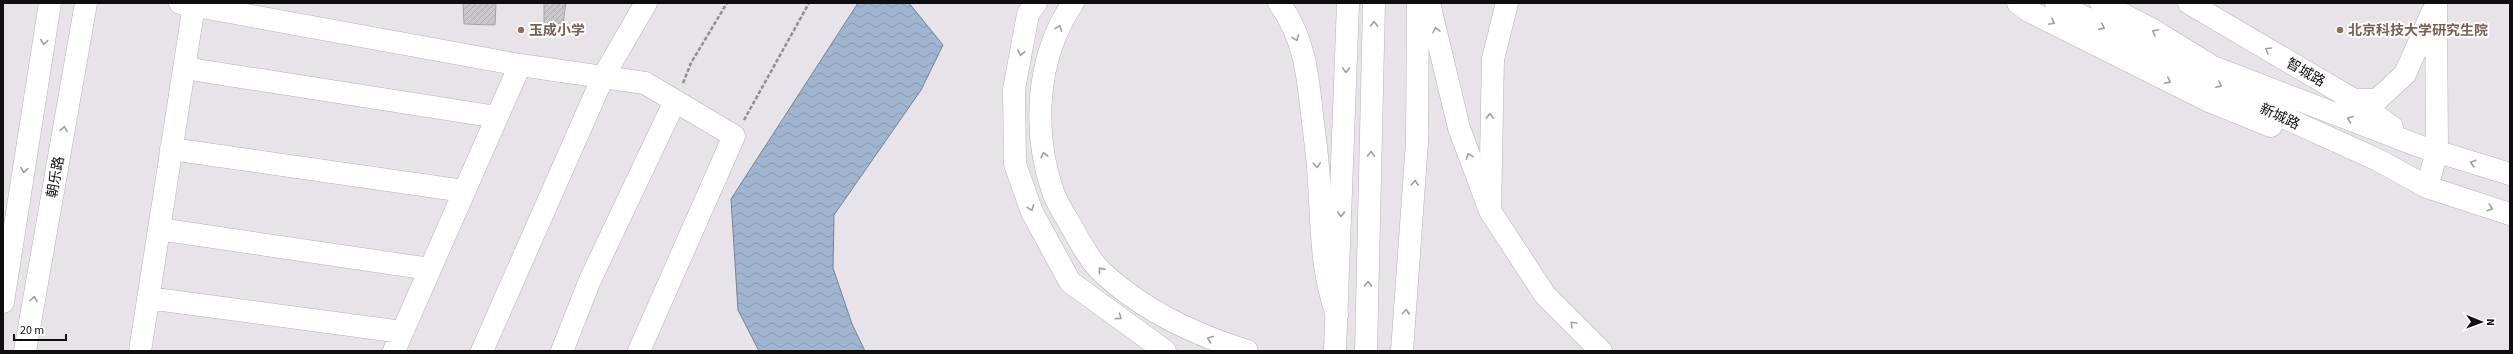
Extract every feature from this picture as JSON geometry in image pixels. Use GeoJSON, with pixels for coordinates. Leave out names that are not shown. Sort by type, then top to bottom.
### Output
{"type":"FeatureCollection","features":[{"type":"Feature","properties":{"kind":"main road"},"geometry":{"type":"LineString","coordinates":[[3,302],[50,3]]}},
{"type":"Feature","properties":{"kind":"main road","name":"朝乐路"},"geometry":{"type":"LineString","coordinates":[[27,351],[86,3]]}},
{"type":"Feature","properties":{"kind":"main road"},"geometry":{"type":"LineString","coordinates":[[482,351],[603,77],[646,3]]}},
{"type":"Feature","properties":{"kind":"main road"},"geometry":{"type":"LineString","coordinates":[[1036,3],[1028,14],[1014,89],[1015,164],[1032,212],[1070,282],[1165,351]]}},
{"type":"Feature","properties":{"kind":"main road"},"geometry":{"type":"LineString","coordinates":[[1073,3],[1063,17],[1045,64],[1040,107],[1043,150],[1053,192],[1077,237],[1103,274],[1150,308],[1211,340],[1247,351]]}},
{"type":"Feature","properties":{"kind":"main road"},"geometry":{"type":"LineString","coordinates":[[1279,3],[1286,13],[1307,65],[1319,181],[1322,254],[1329,292],[1337,315]]}},
{"type":"Feature","properties":{"kind":"main road"},"geometry":{"type":"LineString","coordinates":[[1335,351],[1348,3]]}},
{"type":"Feature","properties":{"kind":"main road"},"geometry":{"type":"LineString","coordinates":[[1366,351],[1374,3]]}},
{"type":"Feature","properties":{"kind":"main road"},"geometry":{"type":"LineString","coordinates":[[1402,351],[1417,142],[1418,3]]}},
{"type":"Feature","properties":{"kind":"main road"},"geometry":{"type":"LineString","coordinates":[[1429,3],[1459,128],[1490,211],[1545,295],[1601,351]]}},
{"type":"Feature","properties":{"kind":"main road"},"geometry":{"type":"LineString","coordinates":[[1490,211],[1493,59],[1507,3]]}},
{"type":"Feature","properties":{"kind":"main road"},"geometry":{"type":"LineString","coordinates":[[2018,3],[2029,11],[2209,101],[2427,188],[2436,3]]}},
{"type":"Feature","properties":{"kind":"main road","name":"新城路"},"geometry":{"type":"LineString","coordinates":[[2056,3],[2274,113],[2378,160],[2427,188],[2510,214]]}},
{"type":"Feature","properties":{"kind":"main road","name":"新城路"},"geometry":{"type":"LineString","coordinates":[[2101,3],[2153,30],[2212,67],[2428,149],[2510,174]]}},
{"type":"Feature","properties":{"kind":"main road","name":"智城路"},"geometry":{"type":"LineString","coordinates":[[2189,3],[2354,100],[2428,149]]}},
{"type":"Feature","properties":{"kind":"main road"},"geometry":{"type":"LineString","coordinates":[[2354,100],[2377,100],[2405,74],[2436,3]]}},
{"type":"Feature","properties":{"kind":"main road"},"geometry":{"type":"LineString","coordinates":[[140,351],[184,68],[187,4],[520,65],[645,83],[734,136],[639,351]]}},
{"type":"Feature","properties":{"kind":"main road"},"geometry":{"type":"LineString","coordinates":[[148,298],[398,342],[520,65]]}},
{"type":"Feature","properties":{"kind":"main road"},"geometry":{"type":"LineString","coordinates":[[184,68],[497,117]]}},
{"type":"Feature","properties":{"kind":"main road"},"geometry":{"type":"LineString","coordinates":[[562,351],[590,280],[675,101]]}},
{"type":"Feature","properties":{"kind":"main road"},"geometry":{"type":"LineString","coordinates":[[171,149],[464,191]]}},
{"type":"Feature","properties":{"kind":"main road"},"geometry":{"type":"LineString","coordinates":[[159,229],[430,269]]}},
{"type":"Feature","properties":{"kind":"path"},"geometry":{"type":"LineString","coordinates":[[675,101],[691,63],[727,3]]}},
{"type":"Feature","properties":{"kind":"path"},"geometry":{"type":"LineString","coordinates":[[734,136],[809,3]]}},
{"type":"Feature","properties":{"kind":"water"},"geometry":{"type":"Polygon","coordinates":[[[858,3],[909,3],[943,45],[921,90],[834,215],[833,268],[852,324],[865,351],[759,351],[738,310],[731,199],[858,3]]]}},
{"type":"Feature","properties":{"kind":"building"},"geometry":{"type":"Polygon","coordinates":[[[463,3],[496,3],[495,25],[464,24],[463,3]]]}},
{"type":"Feature","properties":{"kind":"building"},"geometry":{"type":"Polygon","coordinates":[[[544,3],[566,3],[562,30],[544,28],[544,3]]]}},
{"type":"Feature","properties":{"kind":"place","name":"玉成小学"},"geometry":{"type":"Point","coordinates":[521,30]}},
{"type":"Feature","properties":{"kind":"place","name":"北京科技大学研究生院"},"geometry":{"type":"Point","coordinates":[2340,30]}}]}
